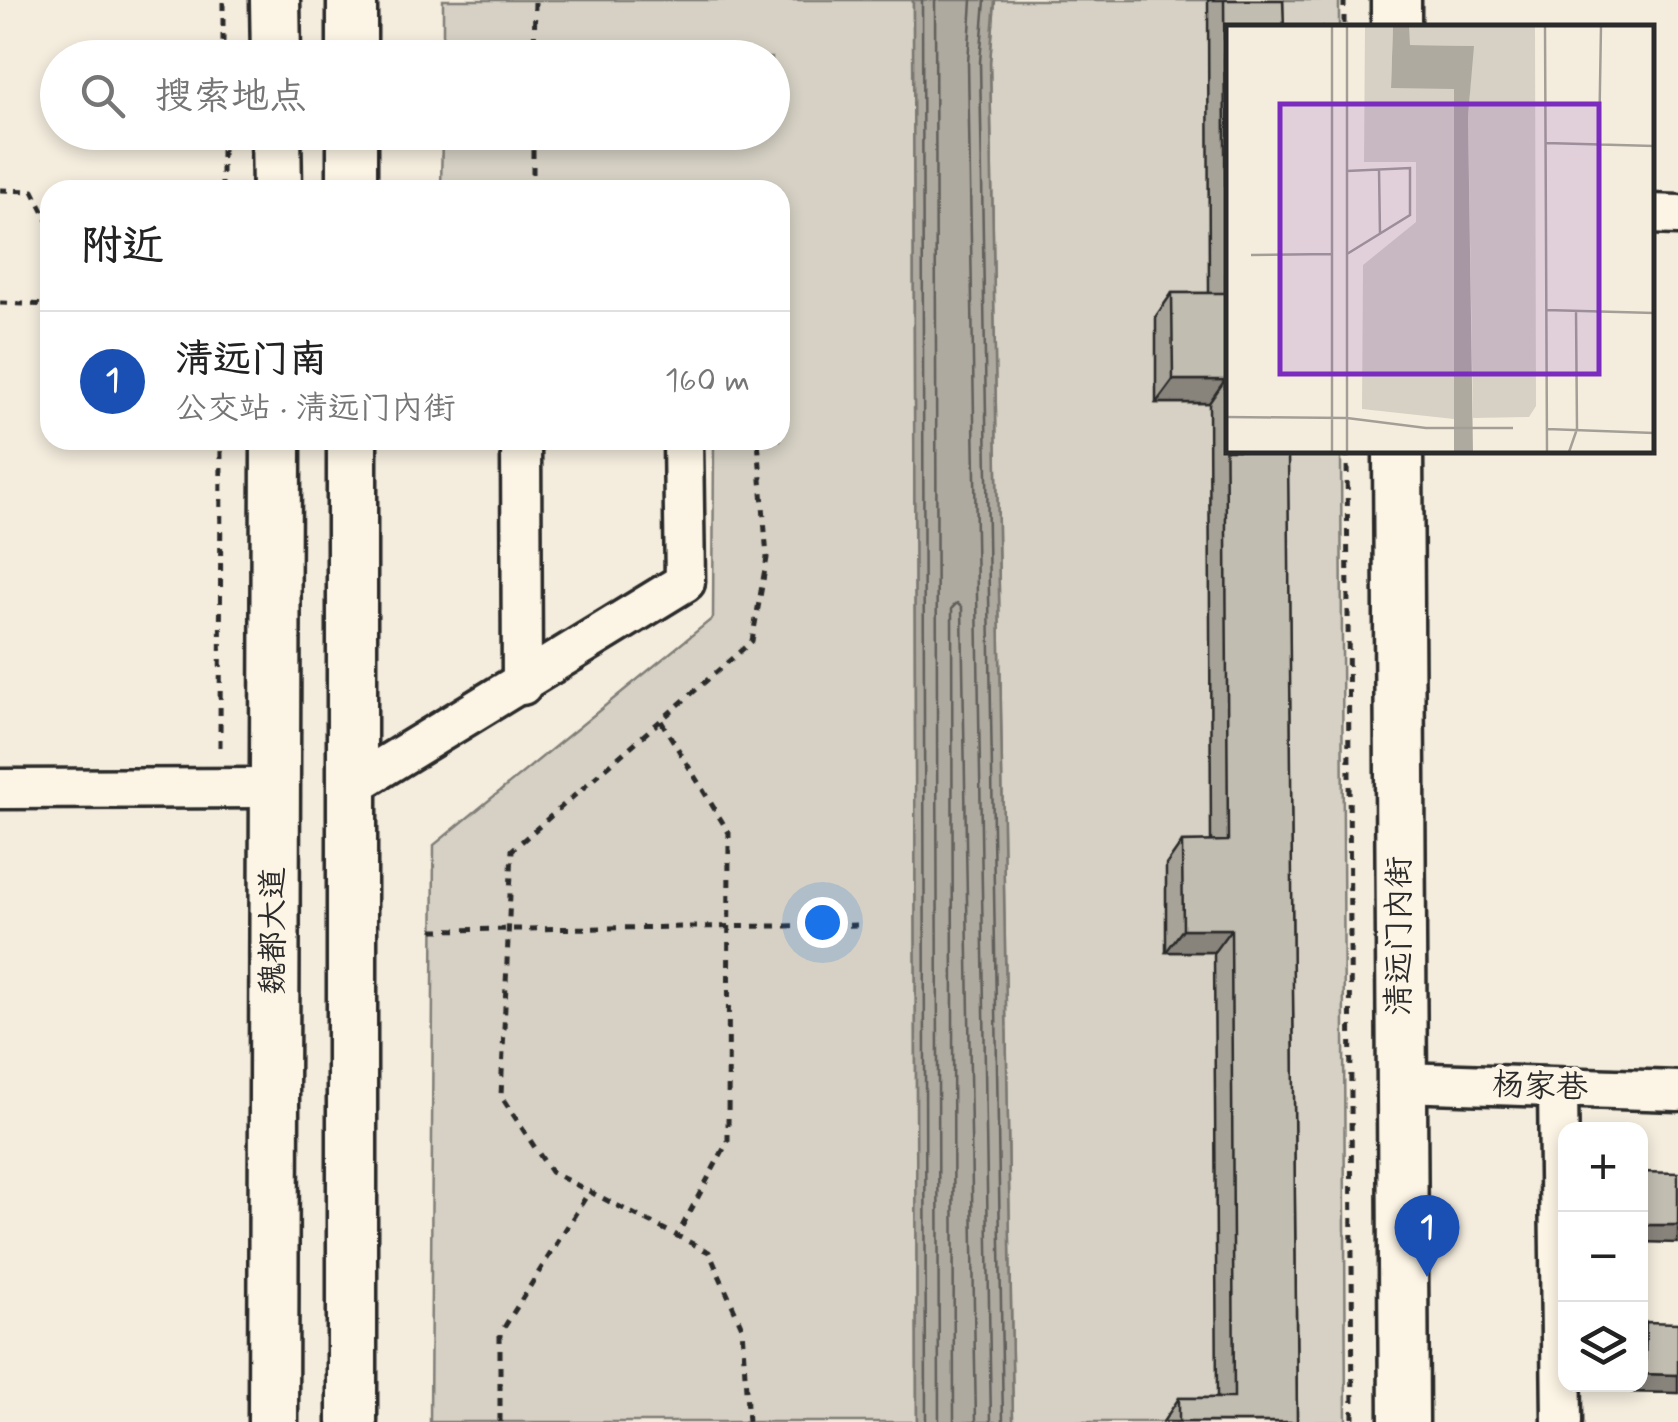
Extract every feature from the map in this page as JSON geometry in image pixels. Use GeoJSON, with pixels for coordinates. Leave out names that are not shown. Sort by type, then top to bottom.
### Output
{"type":"FeatureCollection","features":[{"type":"Feature","properties":{"kind":"main road"},"geometry":{"type":"LineString","coordinates":[[275,0],[276,40]]}},
{"type":"Feature","properties":{"kind":"main road"},"geometry":{"type":"LineString","coordinates":[[352,0],[352,40]]}},
{"type":"Feature","properties":{"kind":"main road"},"geometry":{"type":"LineString","coordinates":[[276,150],[277,180]]}},
{"type":"Feature","properties":{"kind":"main road"},"geometry":{"type":"LineString","coordinates":[[352,150],[352,180]]}},
{"type":"Feature","properties":{"kind":"main road","name":"魏都大道"},"geometry":{"type":"LineString","coordinates":[[272,1422],[276,450]]}},
{"type":"Feature","properties":{"kind":"main road"},"geometry":{"type":"LineString","coordinates":[[352,450],[352,1422]]}},
{"type":"Feature","properties":{"kind":"main road","name":"清远门内街"},"geometry":{"type":"LineString","coordinates":[[1398,452],[1404,1422]]}},
{"type":"Feature","properties":{"kind":"main road"},"geometry":{"type":"LineString","coordinates":[[275,788],[352,786]]}},
{"type":"Feature","properties":{"kind":"street"},"geometry":{"type":"LineString","coordinates":[[1653,214],[1678,215]]}},
{"type":"Feature","properties":{"kind":"street"},"geometry":{"type":"LineString","coordinates":[[521,450],[522,685]]}},
{"type":"Feature","properties":{"kind":"street"},"geometry":{"type":"LineString","coordinates":[[352,786],[685,582],[683,450]]}},
{"type":"Feature","properties":{"kind":"street"},"geometry":{"type":"LineString","coordinates":[[0,790],[275,788]]}},
{"type":"Feature","properties":{"kind":"street","name":"杨家巷"},"geometry":{"type":"LineString","coordinates":[[1401,1082],[1678,1092]]}},
{"type":"Feature","properties":{"kind":"street"},"geometry":{"type":"LineString","coordinates":[[1558,1088],[1562,1422]]}},
{"type":"Feature","properties":{"kind":"path"},"geometry":{"type":"LineString","coordinates":[[222,40],[223,0]]}},
{"type":"Feature","properties":{"kind":"path"},"geometry":{"type":"LineString","coordinates":[[534,0],[534,40]]}},
{"type":"Feature","properties":{"kind":"path"},"geometry":{"type":"LineString","coordinates":[[222,150],[222,180]]}},
{"type":"Feature","properties":{"kind":"path"},"geometry":{"type":"LineString","coordinates":[[533,150],[533,180]]}},
{"type":"Feature","properties":{"kind":"path"},"geometry":{"type":"LineString","coordinates":[[0,190],[33,191],[40,205]]}},
{"type":"Feature","properties":{"kind":"path"},"geometry":{"type":"LineString","coordinates":[[0,304],[40,305]]}},
{"type":"Feature","properties":{"kind":"path"},"geometry":{"type":"LineString","coordinates":[[220,747],[221,450]]}},
{"type":"Feature","properties":{"kind":"path"},"geometry":{"type":"LineString","coordinates":[[748,1422],[742,1327],[709,1252],[551,1172],[502,1096],[512,850],[752,641],[766,558],[759,450]]}},
{"type":"Feature","properties":{"kind":"path"},"geometry":{"type":"LineString","coordinates":[[1347,452],[1354,1422]]}},
{"type":"Feature","properties":{"kind":"path"},"geometry":{"type":"LineString","coordinates":[[660,721],[729,834],[728,1141],[677,1236]]}},
{"type":"Feature","properties":{"kind":"path"},"geometry":{"type":"LineString","coordinates":[[434,930],[864,925]]}},
{"type":"Feature","properties":{"kind":"path"},"geometry":{"type":"LineString","coordinates":[[500,1422],[500,1334],[590,1192]]}},
{"type":"Feature","properties":{"kind":"shaded area"},"geometry":{"type":"Polygon","coordinates":[[[443,0],[913,0],[917,1422],[430,1422],[434,845],[713,618],[714,450],[790,450],[790,180],[441,180],[442,150],[790,150],[790,40],[443,40],[443,0]]]}},
{"type":"Feature","properties":{"kind":"shaded area"},"geometry":{"type":"Polygon","coordinates":[[[995,0],[1339,0],[1339,25],[1226,25],[1226,452],[1341,452],[1346,1422],[1013,1422],[990,62],[995,0]]]}},
{"type":"Feature","properties":{"kind":"water"},"geometry":{"type":"Polygon","coordinates":[[[913,0],[995,0],[990,62],[1013,1422],[917,1422],[913,0]]]}},
{"type":"Feature","properties":{"kind":"building"},"geometry":{"type":"Polygon","coordinates":[[[1224,0],[1283,0],[1284,25],[1226,25],[1226,293],[1224,0]]]}},
{"type":"Feature","properties":{"kind":"building"},"geometry":{"type":"Polygon","coordinates":[[[1172,293],[1226,293],[1226,452],[1288,452],[1297,1422],[1179,1422],[1179,1398],[1234,1398],[1231,929],[1183,929],[1182,842],[1228,841],[1225,380],[1173,380],[1172,293]]]}},
{"type":"Feature","properties":{"kind":"building"},"geometry":{"type":"Polygon","coordinates":[[[1648,1172],[1678,1173],[1678,1225],[1648,1225],[1648,1172]]]}},
{"type":"Feature","properties":{"kind":"building"},"geometry":{"type":"Polygon","coordinates":[[[1648,1322],[1678,1323],[1678,1375],[1648,1374],[1648,1322]]]}},
{"type":"Feature","properties":{"kind":"place","name":"清远门南"},"geometry":{"type":"Point","coordinates":[1427,1277]}}]}
